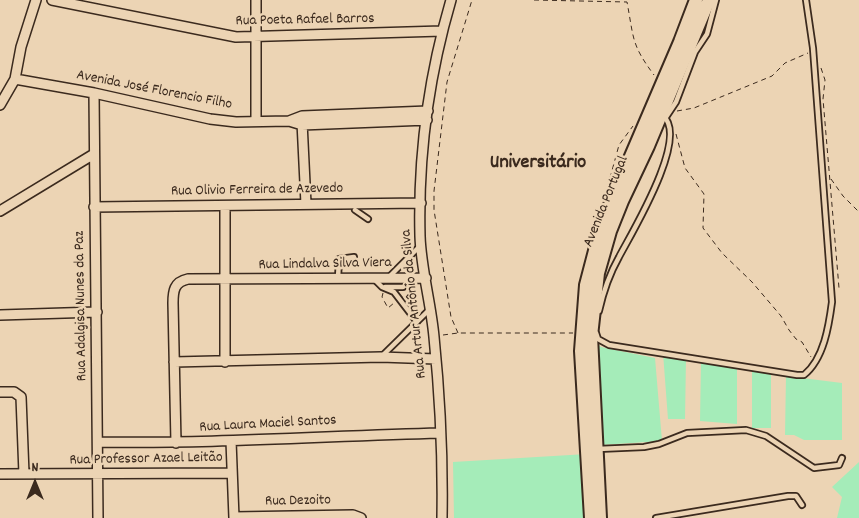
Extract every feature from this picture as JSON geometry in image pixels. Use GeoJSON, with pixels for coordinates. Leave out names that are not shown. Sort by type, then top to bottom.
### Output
{"type":"FeatureCollection","features":[{"type":"Feature","properties":{"kind":"street"},"geometry":{"type":"LineString","coordinates":[[0,105],[15,79],[21,47],[36,0]]}},
{"type":"Feature","properties":{"kind":"street","name":"Rua Poeta Rafael Barros"},"geometry":{"type":"LineString","coordinates":[[52,0],[224,36],[256,37],[442,31]]}},
{"type":"Feature","properties":{"kind":"street"},"geometry":{"type":"LineString","coordinates":[[256,0],[256,120]]}},
{"type":"Feature","properties":{"kind":"street","name":"Rua Artur Antônio da Silva"},"geometry":{"type":"LineString","coordinates":[[442,518],[436,359],[431,308],[420,236],[420,204],[427,116],[442,31],[451,0]]}},
{"type":"Feature","properties":{"kind":"street","name":"Avenida Portugal"},"geometry":{"type":"LineString","coordinates":[[591,518],[581,351],[602,224],[651,112],[696,0]]}},
{"type":"Feature","properties":{"kind":"street","name":"Avenida Portugal"},"geometry":{"type":"LineString","coordinates":[[600,518],[591,336],[591,286],[610,231],[665,115],[708,0]]}},
{"type":"Feature","properties":{"kind":"street","name":"Avenida José Florencio Filho"},"geometry":{"type":"LineString","coordinates":[[15,79],[94,93],[210,119],[236,122],[427,116]]}},
{"type":"Feature","properties":{"kind":"street","name":"Rua Adalgisa Nunes da Paz"},"geometry":{"type":"LineString","coordinates":[[94,93],[98,518]]}},
{"type":"Feature","properties":{"kind":"street"},"geometry":{"type":"LineString","coordinates":[[302,121],[306,204]]}},
{"type":"Feature","properties":{"kind":"street"},"geometry":{"type":"LineString","coordinates":[[0,211],[94,154]]}},
{"type":"Feature","properties":{"kind":"street","name":"Rua Olivio Ferreira de Azevedo"},"geometry":{"type":"LineString","coordinates":[[94,207],[420,204]]}},
{"type":"Feature","properties":{"kind":"street"},"geometry":{"type":"LineString","coordinates":[[225,206],[225,362]]}},
{"type":"Feature","properties":{"kind":"street","name":"Rua Lindalva Silva Viera"},"geometry":{"type":"LineString","coordinates":[[174,362],[174,288],[178,283],[188,279],[225,281],[389,277],[426,278]]}},
{"type":"Feature","properties":{"kind":"street"},"geometry":{"type":"LineString","coordinates":[[0,315],[97,312]]}},
{"type":"Feature","properties":{"kind":"street"},"geometry":{"type":"LineString","coordinates":[[176,443],[174,362],[381,357],[436,359]]}},
{"type":"Feature","properties":{"kind":"street"},"geometry":{"type":"LineString","coordinates":[[0,392],[14,392],[21,397],[24,474]]}},
{"type":"Feature","properties":{"kind":"street","name":"Rua Laura Maciel Santos"},"geometry":{"type":"LineString","coordinates":[[98,442],[176,443],[286,437],[440,433]]}},
{"type":"Feature","properties":{"kind":"street"},"geometry":{"type":"LineString","coordinates":[[231,441],[234,517]]}},
{"type":"Feature","properties":{"kind":"street","name":"Rua Professor Azael Leitão"},"geometry":{"type":"LineString","coordinates":[[0,474],[232,473]]}},
{"type":"Feature","properties":{"kind":"street","name":"Rua Dezoito"},"geometry":{"type":"LineString","coordinates":[[234,517],[309,517],[353,514],[361,518]]}},
{"type":"Feature","properties":{"kind":"lane"},"geometry":{"type":"LineString","coordinates":[[716,0],[707,34],[695,52],[676,102],[665,115],[670,134],[665,164],[630,239],[619,257],[606,288],[596,325],[598,340],[608,345],[797,375],[804,375],[814,364],[826,336],[832,302],[813,51],[806,0]]}},
{"type":"Feature","properties":{"kind":"lane"},"geometry":{"type":"LineString","coordinates":[[355,210],[368,219]]}},
{"type":"Feature","properties":{"kind":"lane"},"geometry":{"type":"LineString","coordinates":[[389,277],[418,249],[420,236]]}},
{"type":"Feature","properties":{"kind":"lane"},"geometry":{"type":"LineString","coordinates":[[338,279],[339,259],[354,257]]}},
{"type":"Feature","properties":{"kind":"lane"},"geometry":{"type":"LineString","coordinates":[[373,278],[382,287],[390,290],[417,322]]}},
{"type":"Feature","properties":{"kind":"lane"},"geometry":{"type":"LineString","coordinates":[[382,287],[403,286]]}},
{"type":"Feature","properties":{"kind":"lane"},"geometry":{"type":"LineString","coordinates":[[381,357],[431,308]]}},
{"type":"Feature","properties":{"kind":"lane"},"geometry":{"type":"LineString","coordinates":[[597,449],[644,447],[659,444],[687,433],[746,430],[766,436],[814,468],[839,465],[842,458]]}},
{"type":"Feature","properties":{"kind":"lane"},"geometry":{"type":"LineString","coordinates":[[656,518],[788,496],[796,496],[802,505]]}},
{"type":"Feature","properties":{"kind":"path"},"geometry":{"type":"LineString","coordinates":[[458,332],[451,317],[434,191],[447,82],[472,0]]}},
{"type":"Feature","properties":{"kind":"path"},"geometry":{"type":"LineString","coordinates":[[534,0],[627,2],[629,26],[636,50],[656,77]]}},
{"type":"Feature","properties":{"kind":"path"},"geometry":{"type":"LineString","coordinates":[[665,115],[694,108],[759,82],[772,76],[786,63],[813,51]]}},
{"type":"Feature","properties":{"kind":"path"},"geometry":{"type":"LineString","coordinates":[[609,181],[619,146],[633,126]]}},
{"type":"Feature","properties":{"kind":"path"},"geometry":{"type":"LineString","coordinates":[[674,130],[685,168],[704,194],[703,228],[722,253],[752,282],[782,316],[788,330],[796,339],[802,342],[814,364]]}},
{"type":"Feature","properties":{"kind":"path"},"geometry":{"type":"LineString","coordinates":[[839,288],[830,178],[842,196],[859,212]]}},
{"type":"Feature","properties":{"kind":"path"},"geometry":{"type":"LineString","coordinates":[[585,248],[589,233]]}},
{"type":"Feature","properties":{"kind":"path"},"geometry":{"type":"LineString","coordinates":[[390,290],[382,294],[388,308],[399,299]]}},
{"type":"Feature","properties":{"kind":"path"},"geometry":{"type":"LineString","coordinates":[[434,336],[458,332],[573,334],[574,328]]}},
{"type":"Feature","properties":{"kind":"green space"},"geometry":{"type":"Polygon","coordinates":[[[595,342],[601,347],[655,358],[662,441],[601,445],[595,342]]]}},
{"type":"Feature","properties":{"kind":"green space"},"geometry":{"type":"Polygon","coordinates":[[[663,353],[686,358],[685,419],[668,419],[663,353]]]}},
{"type":"Feature","properties":{"kind":"green space"},"geometry":{"type":"Polygon","coordinates":[[[701,361],[737,369],[737,424],[700,421],[701,361]]]}},
{"type":"Feature","properties":{"kind":"green space"},"geometry":{"type":"Polygon","coordinates":[[[752,371],[771,374],[771,428],[752,428],[752,371]]]}},
{"type":"Feature","properties":{"kind":"green space"},"geometry":{"type":"Polygon","coordinates":[[[786,376],[842,383],[842,440],[804,440],[794,435],[785,435],[786,376]]]}},
{"type":"Feature","properties":{"kind":"green space"},"geometry":{"type":"Polygon","coordinates":[[[587,454],[590,518],[454,518],[453,462],[587,454]]]}},
{"type":"Feature","properties":{"kind":"green space"},"geometry":{"type":"Polygon","coordinates":[[[859,462],[859,518],[837,518],[842,497],[832,487],[859,462]]]}},
{"type":"Feature","properties":{"kind":"district","name":"Universitário"},"geometry":{"type":"Point","coordinates":[538,164]}}]}
